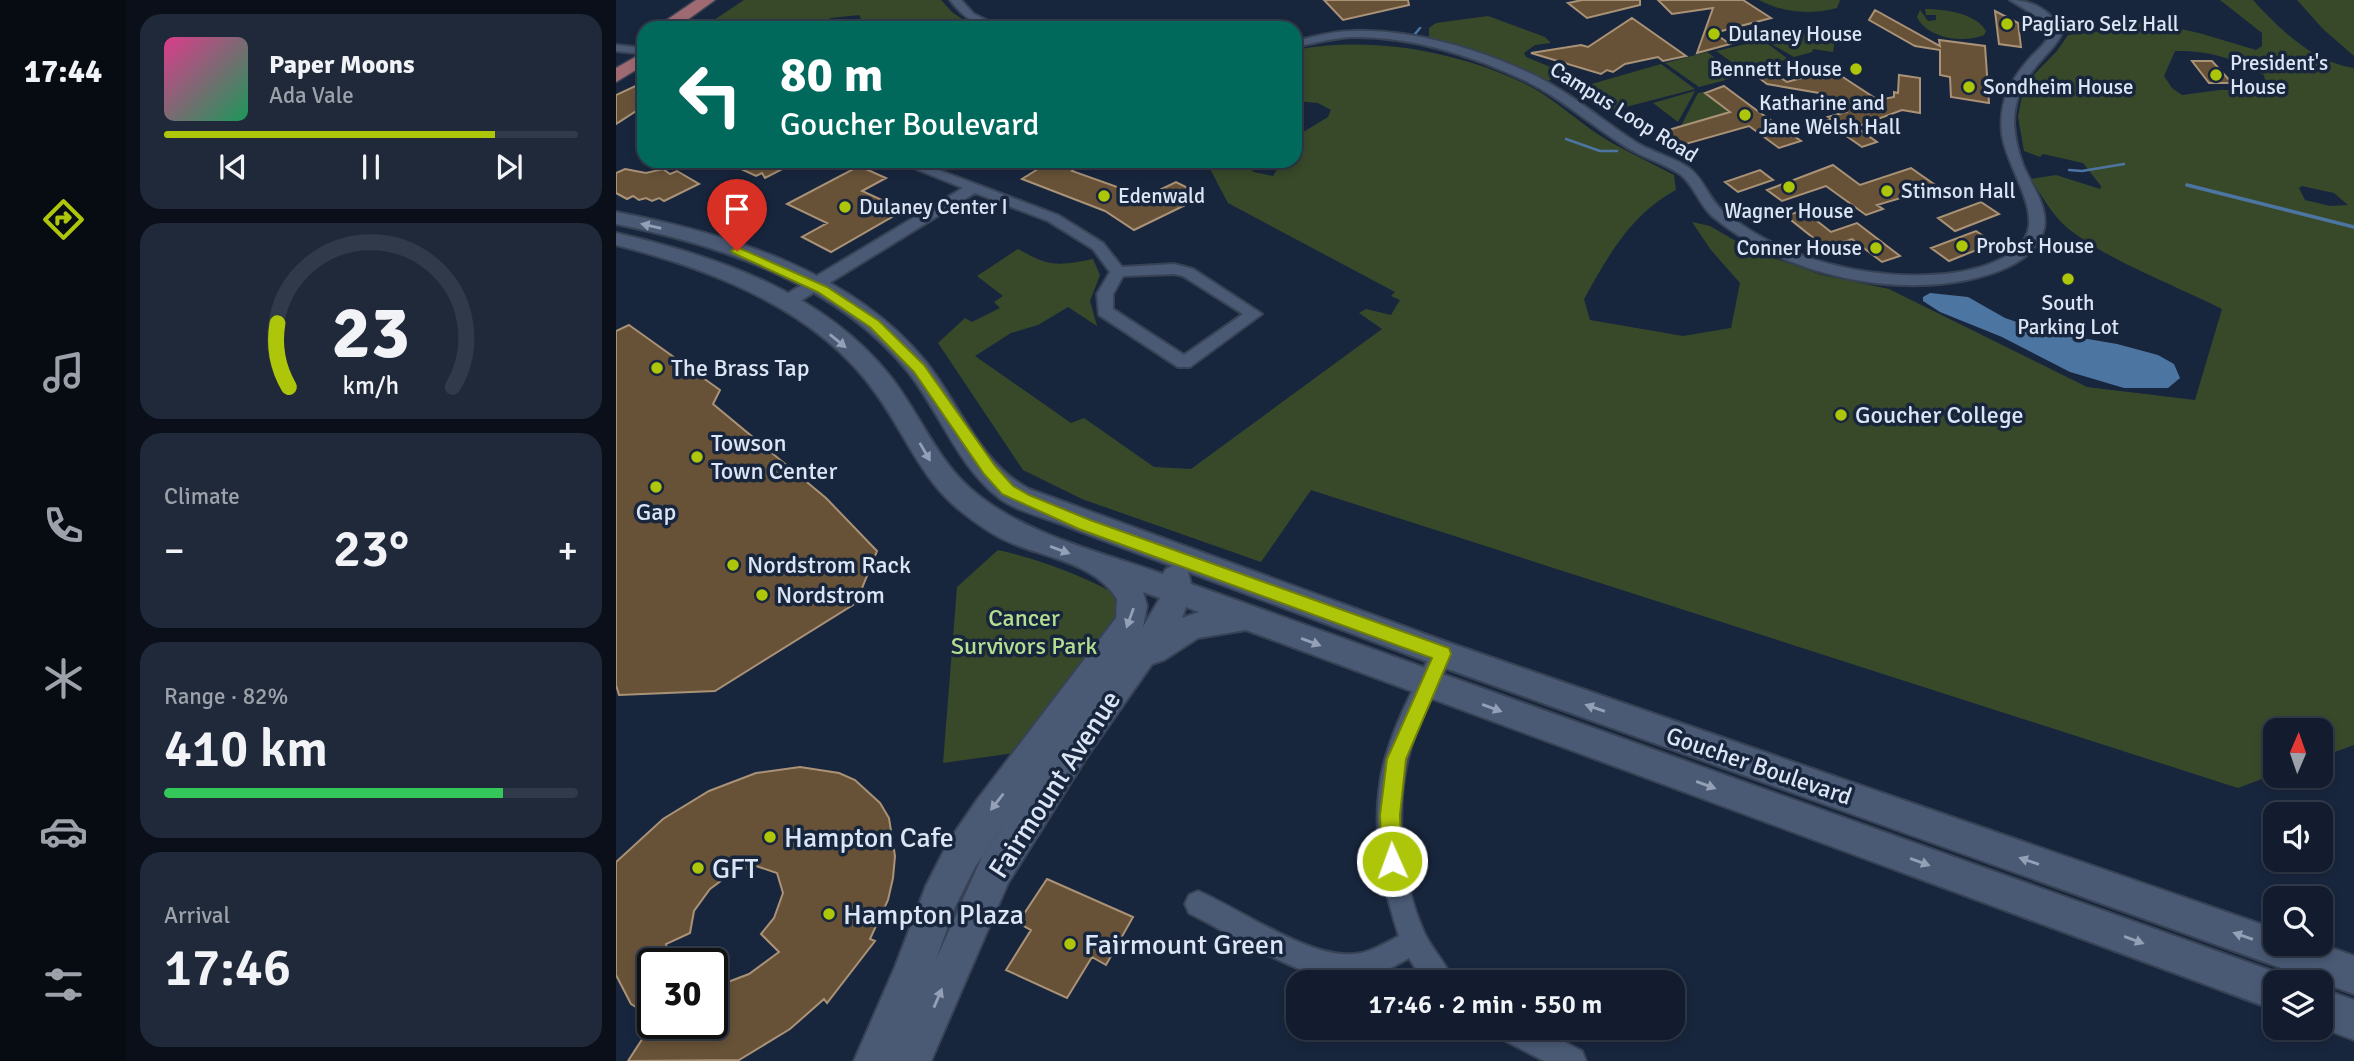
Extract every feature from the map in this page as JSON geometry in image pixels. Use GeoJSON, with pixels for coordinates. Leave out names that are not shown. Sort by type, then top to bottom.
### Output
{"type":"FeatureCollection","features":[{"type":"Feature","properties":{"kind":"main road"},"geometry":{"type":"LineString","coordinates":[[675,21],[707,0]]}},
{"type":"Feature","properties":{"kind":"main road"},"geometry":{"type":"LineString","coordinates":[[697,21],[728,0]]}},
{"type":"Feature","properties":{"kind":"main road"},"geometry":{"type":"LineString","coordinates":[[616,76],[633,51]]}},
{"type":"Feature","properties":{"kind":"main road"},"geometry":{"type":"LineString","coordinates":[[616,218],[724,246],[812,284],[874,324],[906,353],[940,398],[974,452],[1008,490],[1085,524],[1165,553],[1175,569],[1177,593]]}},
{"type":"Feature","properties":{"kind":"main road","name":"Fairmount Avenue"},"geometry":{"type":"LineString","coordinates":[[616,239],[663,250],[715,269],[786,302],[853,353],[874,373],[902,412],[931,462],[961,497],[979,513],[1016,533],[1177,593],[1167,618],[1058,770],[995,870],[911,1061]]}},
{"type":"Feature","properties":{"kind":"main road","name":"Goucher Boulevard"},"geometry":{"type":"LineString","coordinates":[[1165,553],[1435,669],[2263,986]]}},
{"type":"Feature","properties":{"kind":"main road","name":"Fairmount Avenue"},"geometry":{"type":"LineString","coordinates":[[874,1061],[912,973],[939,899],[962,854],[989,812],[1130,623],[1134,609],[1130,591],[1100,565]]}},
{"type":"Feature","properties":{"kind":"main road","name":"Goucher Boulevard"},"geometry":{"type":"LineString","coordinates":[[1177,593],[1247,618],[1435,669],[2354,975]]}},
{"type":"Feature","properties":{"kind":"main road"},"geometry":{"type":"LineString","coordinates":[[1126,674],[1178,631],[1206,622],[1247,618]]}},
{"type":"Feature","properties":{"kind":"main road"},"geometry":{"type":"LineString","coordinates":[[2333,1012],[2354,1020]]}},
{"type":"Feature","properties":{"kind":"street"},"geometry":{"type":"LineString","coordinates":[[955,0],[970,16],[981,21]]}},
{"type":"Feature","properties":{"kind":"street","name":"Campus Loop Road"},"geometry":{"type":"LineString","coordinates":[[1302,43],[1341,35],[1369,35],[1448,49],[1501,65],[1556,92],[1636,148],[1685,171],[1717,213],[1774,249],[1845,272],[1895,279],[1931,279],[1965,276],[2001,264],[2025,248],[2038,228],[2037,211],[2013,156],[2010,101],[2019,80],[2054,39],[2056,33],[2052,23],[2043,14],[2015,0]]}},
{"type":"Feature","properties":{"kind":"street"},"geometry":{"type":"LineString","coordinates":[[920,168],[1053,218],[1083,236],[1103,253],[1118,272]]}},
{"type":"Feature","properties":{"kind":"street"},"geometry":{"type":"LineString","coordinates":[[786,302],[973,188]]}},
{"type":"Feature","properties":{"kind":"street"},"geometry":{"type":"LineString","coordinates":[[1174,269],[1188,272],[1254,314],[1184,363],[1105,310],[1105,295],[1118,272],[1174,269]]}},
{"type":"Feature","properties":{"kind":"street"},"geometry":{"type":"LineString","coordinates":[[1433,970],[1415,941],[1400,898],[1392,861],[1390,815],[1396,759],[1435,669]]}},
{"type":"Feature","properties":{"kind":"street"},"geometry":{"type":"LineString","coordinates":[[1198,904],[1315,961],[1350,968],[1373,961],[1415,941]]}},
{"type":"Feature","properties":{"kind":"street"},"geometry":{"type":"LineString","coordinates":[[1532,1040],[1572,1061]]}},
{"type":"Feature","properties":{"kind":"green space"},"geometry":{"type":"Polygon","coordinates":[[[744,0],[941,0],[965,21],[862,21],[859,15],[823,21],[712,21],[744,0]]]}},
{"type":"Feature","properties":{"kind":"green space"},"geometry":{"type":"Polygon","coordinates":[[[1759,0],[1840,0],[1837,8],[1807,12],[1778,8],[1759,0]]]}},
{"type":"Feature","properties":{"kind":"green space","name":"Goucher College"},"geometry":{"type":"Polygon","coordinates":[[[2220,0],[2253,0],[2286,33],[2311,52],[2339,65],[2354,68],[2354,745],[2333,753],[2333,718],[2263,718],[2263,779],[2238,788],[1311,490],[1261,562],[1082,499],[1023,470],[938,343],[965,318],[972,322],[1000,308],[994,302],[1003,296],[977,276],[1018,249],[1046,262],[1071,263],[1093,259],[1100,275],[1090,301],[1097,326],[1068,307],[1038,325],[1011,333],[975,356],[1071,423],[1084,418],[1154,467],[1191,469],[1382,329],[1359,313],[1366,309],[1391,315],[1400,300],[1391,296],[1395,292],[1228,203],[1210,168],[1249,168],[1254,172],[1273,176],[1278,168],[1302,168],[1302,133],[1328,117],[1331,110],[1318,103],[1302,102],[1302,49],[1380,45],[1466,61],[1519,81],[1550,99],[1608,140],[1674,175],[1676,190],[1646,211],[1633,224],[1593,283],[1584,299],[1590,320],[1683,336],[1731,328],[1740,283],[1711,250],[1692,222],[1710,226],[1751,250],[1822,275],[1889,289],[2087,387],[2195,400],[2222,309],[2117,259],[2063,224],[2031,179],[2056,175],[2100,189],[2101,186],[2083,163],[2043,154],[2040,157],[2024,151],[2018,117],[2024,85],[2057,51],[2068,35],[2129,28],[2135,19],[2199,33],[2256,50],[2262,46],[2262,33],[2220,0]],[[2175,51],[2164,76],[2172,88],[2182,95],[2220,90],[2255,90],[2265,81],[2264,75],[2242,64],[2211,54],[2175,51]],[[2302,186],[2299,188],[2305,200],[2330,206],[2348,205],[2334,193],[2302,186]]]}},
{"type":"Feature","properties":{"kind":"green space"},"geometry":{"type":"Polygon","coordinates":[[[2297,0],[2354,0],[2354,56],[2323,29],[2297,0]]]}},
{"type":"Feature","properties":{"kind":"green space"},"geometry":{"type":"Polygon","coordinates":[[[1925,9],[1950,11],[1967,16],[1986,31],[1984,35],[1966,39],[1937,34],[1929,30],[1917,17],[1920,10],[1928,21],[1936,20],[1936,15],[1926,15],[1925,9]]]}},
{"type":"Feature","properties":{"kind":"green space"},"geometry":{"type":"Polygon","coordinates":[[[1488,16],[1545,37],[1551,43],[1535,45],[1524,53],[1526,57],[1563,72],[1548,81],[1489,55],[1429,39],[1429,28],[1436,23],[1488,16]]]}},
{"type":"Feature","properties":{"kind":"green space"},"geometry":{"type":"Polygon","coordinates":[[[1836,32],[1833,52],[1813,49],[1812,52],[1794,57],[1766,41],[1786,34],[1836,32]]]}},
{"type":"Feature","properties":{"kind":"green space"},"geometry":{"type":"Polygon","coordinates":[[[1764,41],[1788,59],[1746,72],[1716,51],[1764,41]]]}},
{"type":"Feature","properties":{"kind":"green space"},"geometry":{"type":"Polygon","coordinates":[[[1707,52],[1741,76],[1699,87],[1665,63],[1707,52]]]}},
{"type":"Feature","properties":{"kind":"green space"},"geometry":{"type":"Polygon","coordinates":[[[1661,64],[1695,89],[1614,110],[1605,107],[1588,89],[1588,85],[1661,64]]]}},
{"type":"Feature","properties":{"kind":"green space"},"geometry":{"type":"Polygon","coordinates":[[[1695,91],[1678,122],[1653,103],[1695,91]]]}},
{"type":"Feature","properties":{"kind":"green space"},"geometry":{"type":"Polygon","coordinates":[[[1703,92],[1730,112],[1681,126],[1698,93],[1703,92]]]}},
{"type":"Feature","properties":{"kind":"green space","name":"Cancer Survivors Park"},"geometry":{"type":"Polygon","coordinates":[[[998,550],[1047,564],[1097,585],[1126,601],[1124,615],[1021,752],[943,763],[957,587],[998,550]]]}},
{"type":"Feature","properties":{"kind":"water"},"geometry":{"type":"Polygon","coordinates":[[[1930,293],[1968,297],[2005,318],[2047,332],[2117,344],[2158,355],[2174,364],[2180,378],[2168,388],[2124,388],[2070,372],[2002,337],[1940,312],[1923,301],[1923,297],[1930,293]]]}},
{"type":"Feature","properties":{"kind":"building"},"geometry":{"type":"Polygon","coordinates":[[[1324,0],[1408,0],[1409,5],[1343,20],[1324,0]]]}},
{"type":"Feature","properties":{"kind":"building"},"geometry":{"type":"Polygon","coordinates":[[[1582,0],[1640,0],[1640,5],[1587,18],[1568,3],[1582,0]]]}},
{"type":"Feature","properties":{"kind":"building"},"geometry":{"type":"Polygon","coordinates":[[[1658,0],[1743,0],[1771,18],[1714,33],[1730,44],[1697,53],[1713,8],[1672,14],[1658,0]]]}},
{"type":"Feature","properties":{"kind":"building"},"geometry":{"type":"Polygon","coordinates":[[[1875,10],[1940,46],[1939,40],[1985,46],[1989,103],[1951,97],[1950,77],[1940,75],[1940,50],[1915,46],[1869,20],[1875,10]]]}},
{"type":"Feature","properties":{"kind":"building"},"geometry":{"type":"Polygon","coordinates":[[[1995,11],[2018,23],[2021,47],[1999,44],[1995,11]]]}},
{"type":"Feature","properties":{"kind":"building"},"geometry":{"type":"Polygon","coordinates":[[[1632,18],[1686,56],[1663,61],[1658,57],[1625,64],[1613,72],[1607,70],[1601,74],[1531,53],[1581,45],[1588,47],[1632,18]]]}},
{"type":"Feature","properties":{"kind":"building","name":"President's House"},"geometry":{"type":"Polygon","coordinates":[[[2192,61],[2212,61],[2232,83],[2209,83],[2192,61]]]}},
{"type":"Feature","properties":{"kind":"building"},"geometry":{"type":"Polygon","coordinates":[[[1769,70],[1787,82],[1832,70],[1878,100],[1894,97],[1894,92],[1898,93],[1899,75],[1920,78],[1920,113],[1902,110],[1856,127],[1877,142],[1862,147],[1825,121],[1831,119],[1828,117],[1846,112],[1819,93],[1767,84],[1754,74],[1769,70]]]}},
{"type":"Feature","properties":{"kind":"building"},"geometry":{"type":"Polygon","coordinates":[[[637,85],[637,110],[616,124],[616,95],[637,85]]]}},
{"type":"Feature","properties":{"kind":"building","name":"Katharine and Jane Welsh Hall"},"geometry":{"type":"Polygon","coordinates":[[[1724,86],[1801,141],[1779,148],[1749,126],[1682,145],[1665,131],[1730,112],[1705,93],[1724,86]]]}},
{"type":"Feature","properties":{"kind":"building","name":"Stimson Hall"},"geometry":{"type":"Polygon","coordinates":[[[1833,165],[1860,185],[1911,168],[1938,187],[1877,205],[1883,209],[1866,215],[1826,186],[1782,201],[1767,190],[1833,165]]]}},
{"type":"Feature","properties":{"kind":"building"},"geometry":{"type":"Polygon","coordinates":[[[739,168],[784,168],[765,178],[762,173],[756,176],[739,168]]]}},
{"type":"Feature","properties":{"kind":"building","name":"Dulaney Center I"},"geometry":{"type":"Polygon","coordinates":[[[855,168],[864,168],[886,178],[862,191],[904,210],[831,252],[802,237],[827,223],[787,204],[855,168]]]}},
{"type":"Feature","properties":{"kind":"building","name":"Edenwald"},"geometry":{"type":"Polygon","coordinates":[[[1036,168],[1076,168],[1072,171],[1145,197],[1176,182],[1204,196],[1134,230],[1105,211],[1022,179],[1038,169],[1036,168]]]}},
{"type":"Feature","properties":{"kind":"building"},"geometry":{"type":"Polygon","coordinates":[[[625,169],[646,173],[663,169],[670,174],[677,171],[699,184],[664,201],[659,198],[652,201],[646,198],[639,200],[633,196],[627,199],[616,193],[616,173],[625,169]]]}},
{"type":"Feature","properties":{"kind":"building"},"geometry":{"type":"Polygon","coordinates":[[[1760,170],[1773,180],[1738,192],[1725,182],[1760,170]]]}},
{"type":"Feature","properties":{"kind":"building"},"geometry":{"type":"Polygon","coordinates":[[[1981,202],[1999,214],[1955,231],[1938,218],[1981,202]]]}},
{"type":"Feature","properties":{"kind":"building"},"geometry":{"type":"Polygon","coordinates":[[[1803,210],[1831,232],[1857,223],[1900,256],[1882,262],[1852,239],[1826,248],[1786,216],[1803,210]]]}},
{"type":"Feature","properties":{"kind":"building","name":"Probst House"},"geometry":{"type":"Polygon","coordinates":[[[1976,231],[1994,243],[1949,261],[1931,248],[1976,231]]]}},
{"type":"Feature","properties":{"kind":"building"},"geometry":{"type":"Polygon","coordinates":[[[629,325],[720,390],[713,404],[826,498],[877,551],[856,603],[715,691],[619,695],[616,685],[616,331],[629,325]]]}},
{"type":"Feature","properties":{"kind":"building","name":"Hampton Plaza"},"geometry":{"type":"Polygon","coordinates":[[[800,767],[839,773],[855,780],[880,803],[889,818],[895,856],[888,900],[870,939],[875,941],[827,1003],[824,999],[790,1029],[739,1060],[628,1061],[642,1039],[728,1039],[728,982],[749,974],[779,952],[761,934],[774,918],[783,893],[777,873],[756,866],[733,872],[710,889],[694,911],[690,933],[666,944],[667,948],[637,948],[637,1008],[631,1004],[616,975],[616,862],[663,819],[709,791],[756,773],[800,767]]]}},
{"type":"Feature","properties":{"kind":"building","name":"Fairmount Green"},"geometry":{"type":"Polygon","coordinates":[[[1047,879],[1133,917],[1106,965],[1092,957],[1067,998],[1006,970],[1031,930],[1018,923],[1047,879]]]}},
{"type":"Feature","properties":{"kind":"waterway"},"geometry":{"type":"LineString","coordinates":[[1415,34],[1420,28]]}},
{"type":"Feature","properties":{"kind":"waterway"},"geometry":{"type":"LineString","coordinates":[[1566,139],[1600,151],[1617,151]]}},
{"type":"Feature","properties":{"kind":"waterway"},"geometry":{"type":"LineString","coordinates":[[2069,170],[2082,171],[2124,164]]}},
{"type":"Feature","properties":{"kind":"waterway"},"geometry":{"type":"LineString","coordinates":[[2187,185],[2354,227]]}},
{"type":"Feature","properties":{"kind":"place","name":"Pagliaro Selz Hall"},"geometry":{"type":"Point","coordinates":[2007,24]}},
{"type":"Feature","properties":{"kind":"place","name":"Dulaney House"},"geometry":{"type":"Point","coordinates":[1714,34]}},
{"type":"Feature","properties":{"kind":"place","name":"Bennett House"},"geometry":{"type":"Point","coordinates":[1856,69]}},
{"type":"Feature","properties":{"kind":"place","name":"President's House"},"geometry":{"type":"Point","coordinates":[2216,75]}},
{"type":"Feature","properties":{"kind":"place","name":"Sondheim House"},"geometry":{"type":"Point","coordinates":[1969,87]}},
{"type":"Feature","properties":{"kind":"place","name":"Katharine and Jane Welsh Hall"},"geometry":{"type":"Point","coordinates":[1745,115]}},
{"type":"Feature","properties":{"kind":"place","name":"Wagner House"},"geometry":{"type":"Point","coordinates":[1789,187]}},
{"type":"Feature","properties":{"kind":"place","name":"Stimson Hall"},"geometry":{"type":"Point","coordinates":[1887,191]}},
{"type":"Feature","properties":{"kind":"place","name":"Edenwald"},"geometry":{"type":"Point","coordinates":[1104,196]}},
{"type":"Feature","properties":{"kind":"place","name":"Dulaney Center I"},"geometry":{"type":"Point","coordinates":[845,207]}},
{"type":"Feature","properties":{"kind":"place","name":"Probst House"},"geometry":{"type":"Point","coordinates":[1962,246]}},
{"type":"Feature","properties":{"kind":"place","name":"Conner House"},"geometry":{"type":"Point","coordinates":[1876,248]}},
{"type":"Feature","properties":{"kind":"place","name":"South Parking Lot"},"geometry":{"type":"Point","coordinates":[2068,279]}},
{"type":"Feature","properties":{"kind":"place","name":"The Brass Tap"},"geometry":{"type":"Point","coordinates":[657,368]}},
{"type":"Feature","properties":{"kind":"place","name":"Goucher College"},"geometry":{"type":"Point","coordinates":[1841,415]}},
{"type":"Feature","properties":{"kind":"place","name":"Towson Town Center"},"geometry":{"type":"Point","coordinates":[697,457]}},
{"type":"Feature","properties":{"kind":"place","name":"Gap"},"geometry":{"type":"Point","coordinates":[656,487]}},
{"type":"Feature","properties":{"kind":"place","name":"Nordstrom Rack"},"geometry":{"type":"Point","coordinates":[733,565]}},
{"type":"Feature","properties":{"kind":"place","name":"Nordstrom"},"geometry":{"type":"Point","coordinates":[762,595]}},
{"type":"Feature","properties":{"kind":"place","name":"Hampton Cafe"},"geometry":{"type":"Point","coordinates":[770,837]}},
{"type":"Feature","properties":{"kind":"place","name":"GFT"},"geometry":{"type":"Point","coordinates":[698,868]}},
{"type":"Feature","properties":{"kind":"place","name":"Hampton Plaza"},"geometry":{"type":"Point","coordinates":[829,914]}},
{"type":"Feature","properties":{"kind":"place","name":"Fairmount Green"},"geometry":{"type":"Point","coordinates":[1070,944]}},
{"type":"Feature","properties":{"kind":"route"},"geometry":{"type":"LineString","coordinates":[[737,251],[762,260],[822,290],[874,324],[906,353],[919,369],[974,452],[1008,490],[1085,524],[1442,654],[1396,759],[1390,815],[1392,861]]}}]}
